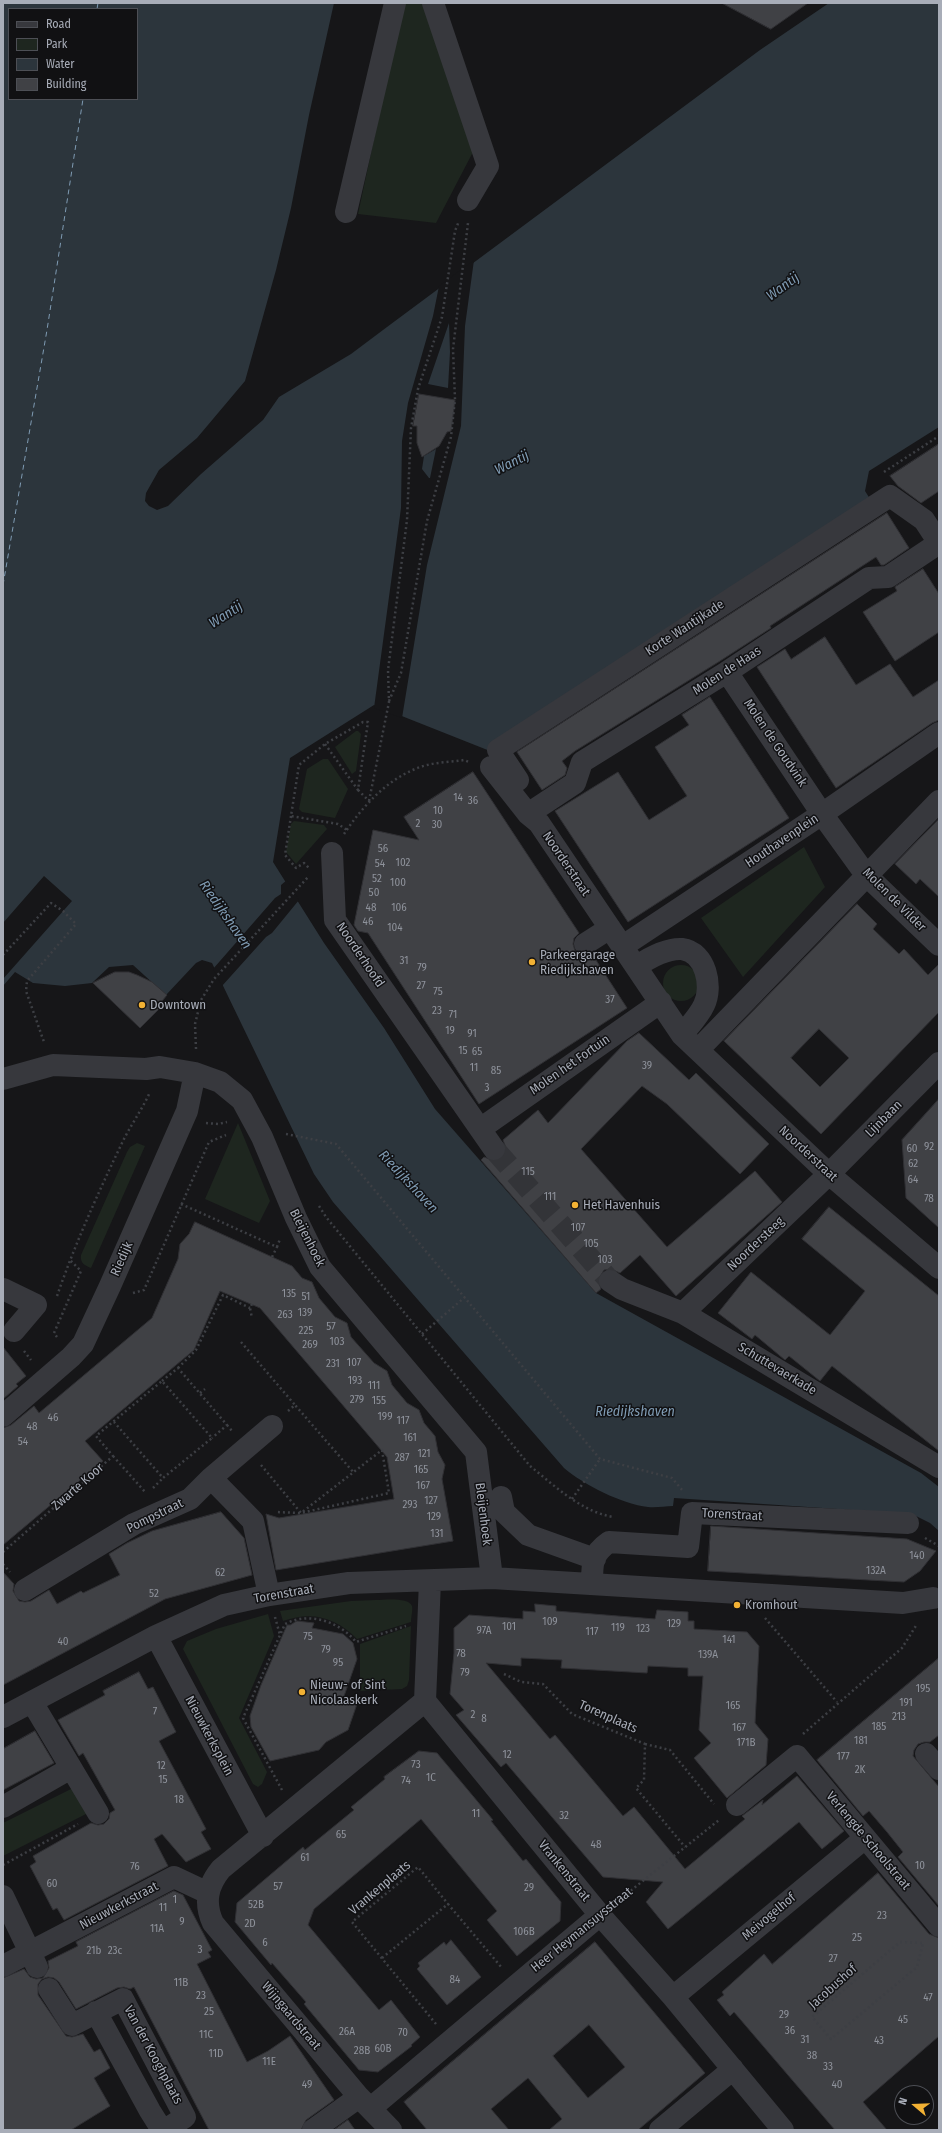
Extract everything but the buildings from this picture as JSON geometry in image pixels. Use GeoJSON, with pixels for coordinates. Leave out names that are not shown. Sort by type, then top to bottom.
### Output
{"type":"FeatureCollection","features":[{"type":"Feature","properties":{"kind":"street"},"geometry":{"type":"LineString","coordinates":[[346,212],[395,3]]}},
{"type":"Feature","properties":{"kind":"street"},"geometry":{"type":"LineString","coordinates":[[432,3],[488,166],[468,200]]}},
{"type":"Feature","properties":{"kind":"street","name":"Korte Wantijkade"},"geometry":{"type":"LineString","coordinates":[[523,807],[527,793],[498,750],[890,496],[932,516]]}},
{"type":"Feature","properties":{"kind":"street"},"geometry":{"type":"LineString","coordinates":[[932,516],[939,543]]}},
{"type":"Feature","properties":{"kind":"street","name":"Molen de Haas"},"geometry":{"type":"LineString","coordinates":[[523,807],[575,783],[582,762],[727,672],[869,578],[888,577],[939,543]]}},
{"type":"Feature","properties":{"kind":"street","name":"Molen de Goudvink"},"geometry":{"type":"LineString","coordinates":[[727,672],[822,814]]}},
{"type":"Feature","properties":{"kind":"street","name":"Houthavenplein"},"geometry":{"type":"LineString","coordinates":[[623,946],[822,814],[939,733]]}},
{"type":"Feature","properties":{"kind":"street","name":"Noorderstraat"},"geometry":{"type":"LineString","coordinates":[[491,767],[523,807],[539,823],[606,923],[637,966],[682,1035],[829,1174],[939,1268]]}},
{"type":"Feature","properties":{"kind":"street"},"geometry":{"type":"LineString","coordinates":[[698,1050],[939,801]]}},
{"type":"Feature","properties":{"kind":"street","name":"Molen de Vilder"},"geometry":{"type":"LineString","coordinates":[[822,814],[866,875],[939,945]]}},
{"type":"Feature","properties":{"kind":"street","name":"Noorderhoofd"},"geometry":{"type":"LineString","coordinates":[[332,853],[335,920],[480,1129]]}},
{"type":"Feature","properties":{"kind":"street"},"geometry":{"type":"LineString","coordinates":[[582,939],[606,923]]}},
{"type":"Feature","properties":{"kind":"street"},"geometry":{"type":"LineString","coordinates":[[637,966],[649,958],[668,951],[683,949],[695,954],[704,968],[709,984],[704,1005],[682,1035]]}},
{"type":"Feature","properties":{"kind":"street","name":"Molen het Fortuin"},"geometry":{"type":"LineString","coordinates":[[480,1129],[661,1002]]}},
{"type":"Feature","properties":{"kind":"street","name":"Lijnbaan"},"geometry":{"type":"LineString","coordinates":[[829,1174],[939,1063]]}},
{"type":"Feature","properties":{"kind":"street","name":"Bleijenhoek"},"geometry":{"type":"LineString","coordinates":[[3,1080],[53,1065],[146,1069],[160,1067],[195,1073],[220,1082],[242,1100],[262,1137],[296,1218],[320,1267],[476,1452],[492,1578]]}},
{"type":"Feature","properties":{"kind":"street","name":"Riedijk"},"geometry":{"type":"LineString","coordinates":[[3,1416],[71,1357],[82,1344],[110,1286],[187,1111],[195,1073]]}},
{"type":"Feature","properties":{"kind":"street"},"geometry":{"type":"LineString","coordinates":[[480,1129],[494,1148]]}},
{"type":"Feature","properties":{"kind":"street","name":"Noordersteeg"},"geometry":{"type":"LineString","coordinates":[[683,1313],[829,1174]]}},
{"type":"Feature","properties":{"kind":"street","name":"Schuttevaerkade"},"geometry":{"type":"LineString","coordinates":[[610,1281],[622,1289],[683,1313],[939,1467]]}},
{"type":"Feature","properties":{"kind":"street"},"geometry":{"type":"LineString","coordinates":[[3,1289],[36,1305],[14,1331]]}},
{"type":"Feature","properties":{"kind":"street","name":"Pompstraat"},"geometry":{"type":"LineString","coordinates":[[25,1590],[134,1524],[190,1499],[211,1478],[272,1426]]}},
{"type":"Feature","properties":{"kind":"street"},"geometry":{"type":"LineString","coordinates":[[211,1478],[253,1520],[269,1595]]}},
{"type":"Feature","properties":{"kind":"street"},"geometry":{"type":"LineString","coordinates":[[501,1498],[504,1512],[528,1535],[595,1559]]}},
{"type":"Feature","properties":{"kind":"street","name":"Torenstraat"},"geometry":{"type":"LineString","coordinates":[[592,1582],[592,1566],[598,1550],[609,1542],[688,1547],[692,1513],[915,1529]]}},
{"type":"Feature","properties":{"kind":"street","name":"Torenstraat"},"geometry":{"type":"LineString","coordinates":[[3,1717],[156,1636],[224,1605],[269,1595],[348,1583],[492,1578],[592,1582],[903,1603],[937,1600]]}},
{"type":"Feature","properties":{"kind":"street"},"geometry":{"type":"LineString","coordinates":[[208,1893],[210,1884],[221,1869],[263,1836],[425,1700],[430,1581]]}},
{"type":"Feature","properties":{"kind":"street","name":"Nieuwkerksplein"},"geometry":{"type":"LineString","coordinates":[[156,1636],[263,1836]]}},
{"type":"Feature","properties":{"kind":"street","name":"Vrankenstraat"},"geometry":{"type":"LineString","coordinates":[[425,1700],[600,1915],[672,1997],[784,2130]]}},
{"type":"Feature","properties":{"kind":"street"},"geometry":{"type":"LineString","coordinates":[[32,1702],[98,1813]]}},
{"type":"Feature","properties":{"kind":"street","name":"Verlengde Schoolstraat"},"geometry":{"type":"LineString","coordinates":[[730,1811],[797,1756],[939,1926]]}},
{"type":"Feature","properties":{"kind":"street"},"geometry":{"type":"LineString","coordinates":[[3,1807],[71,1768]]}},
{"type":"Feature","properties":{"kind":"street","name":"Meivogelhof"},"geometry":{"type":"LineString","coordinates":[[672,1997],[865,1838]]}},
{"type":"Feature","properties":{"kind":"street","name":"Nieuwkerkstraat"},"geometry":{"type":"LineString","coordinates":[[3,1966],[34,1960],[174,1877],[208,1893]]}},
{"type":"Feature","properties":{"kind":"street","name":"Wijngaardstraat"},"geometry":{"type":"LineString","coordinates":[[208,1893],[208,1909],[213,1923],[365,2102],[391,2130]]}},
{"type":"Feature","properties":{"kind":"street"},"geometry":{"type":"LineString","coordinates":[[3,1896],[34,1960]]}},
{"type":"Feature","properties":{"kind":"street","name":"Heer Heymansuysstraat"},"geometry":{"type":"LineString","coordinates":[[313,2130],[365,2102],[451,2041],[516,1984],[600,1915]]}},
{"type":"Feature","properties":{"kind":"street","name":"Van der Kooghplaats"},"geometry":{"type":"LineString","coordinates":[[49,1989],[72,2025],[96,2012],[123,1999],[185,2117],[164,2130],[150,2111],[96,2012]]}},
{"type":"Feature","properties":{"kind":"street"},"geometry":{"type":"LineString","coordinates":[[660,2130],[673,2110],[733,2069]]}},
{"type":"Feature","properties":{"kind":"path"},"geometry":{"type":"LineString","coordinates":[[369,801],[389,702],[388,670],[407,520],[411,428],[418,389],[442,317],[455,231],[468,200]]}},
{"type":"Feature","properties":{"kind":"path"},"geometry":{"type":"LineString","coordinates":[[389,702],[401,673],[427,521],[451,437],[455,399],[453,349],[469,233],[468,200]]}},
{"type":"Feature","properties":{"kind":"path"},"geometry":{"type":"LineString","coordinates":[[883,472],[939,436]]}},
{"type":"Feature","properties":{"kind":"path"},"geometry":{"type":"LineString","coordinates":[[314,872],[304,863],[296,868],[284,855],[299,765],[325,744],[362,722],[368,722],[358,790]]}},
{"type":"Feature","properties":{"kind":"path"},"geometry":{"type":"LineString","coordinates":[[325,744],[358,790],[369,801]]}},
{"type":"Feature","properties":{"kind":"path"},"geometry":{"type":"LineString","coordinates":[[332,853],[369,801],[395,779],[427,765],[464,760],[491,767]]}},
{"type":"Feature","properties":{"kind":"path"},"geometry":{"type":"LineString","coordinates":[[291,816],[338,824],[347,830]]}},
{"type":"Feature","properties":{"kind":"path"},"geometry":{"type":"LineString","coordinates":[[195,1073],[195,1024],[201,1000],[214,979],[297,889]]}},
{"type":"Feature","properties":{"kind":"path"},"geometry":{"type":"LineString","coordinates":[[3,955],[51,903],[63,911],[76,924],[27,981],[26,991],[53,1065]]}},
{"type":"Feature","properties":{"kind":"path"},"geometry":{"type":"LineString","coordinates":[[36,1305],[54,1306],[70,1260],[123,1142],[144,1104]]}},
{"type":"Feature","properties":{"kind":"path"},"geometry":{"type":"LineString","coordinates":[[285,1140],[282,1133],[336,1144],[600,1458],[672,1478],[687,1496]]}},
{"type":"Feature","properties":{"kind":"path"},"geometry":{"type":"LineString","coordinates":[[110,1286],[129,1294],[144,1290],[209,1142],[226,1135]]}},
{"type":"Feature","properties":{"kind":"path"},"geometry":{"type":"LineString","coordinates":[[182,1204],[277,1247]]}},
{"type":"Feature","properties":{"kind":"path"},"geometry":{"type":"LineString","coordinates":[[318,1205],[326,1217],[530,1466],[572,1499],[604,1515],[618,1518]]}},
{"type":"Feature","properties":{"kind":"path"},"geometry":{"type":"LineString","coordinates":[[272,1257],[283,1232]]}},
{"type":"Feature","properties":{"kind":"path"},"geometry":{"type":"LineString","coordinates":[[70,1260],[81,1271],[54,1332],[71,1357]]}},
{"type":"Feature","properties":{"kind":"path","name":"Zwarte Koor"},"geometry":{"type":"LineString","coordinates":[[3,1552],[113,1456],[96,1436],[178,1368],[196,1350],[223,1295],[250,1308]]}},
{"type":"Feature","properties":{"kind":"path"},"geometry":{"type":"LineString","coordinates":[[422,1334],[464,1297]]}},
{"type":"Feature","properties":{"kind":"path"},"geometry":{"type":"LineString","coordinates":[[252,1304],[250,1308],[252,1318]]}},
{"type":"Feature","properties":{"kind":"path"},"geometry":{"type":"LineString","coordinates":[[241,1342],[354,1473]]}},
{"type":"Feature","properties":{"kind":"path"},"geometry":{"type":"LineString","coordinates":[[178,1368],[301,1513]]}},
{"type":"Feature","properties":{"kind":"path"},"geometry":{"type":"LineString","coordinates":[[162,1380],[212,1438]]}},
{"type":"Feature","properties":{"kind":"path"},"geometry":{"type":"LineString","coordinates":[[200,1393],[205,1389]]}},
{"type":"Feature","properties":{"kind":"path"},"geometry":{"type":"LineString","coordinates":[[272,1426],[295,1404]]}},
{"type":"Feature","properties":{"kind":"path"},"geometry":{"type":"LineString","coordinates":[[114,1422],[163,1478]]}},
{"type":"Feature","properties":{"kind":"path"},"geometry":{"type":"LineString","coordinates":[[113,1456],[148,1495],[163,1478],[227,1425]]}},
{"type":"Feature","properties":{"kind":"path"},"geometry":{"type":"LineString","coordinates":[[382,1450],[389,1493],[301,1513],[354,1473],[382,1450]]}},
{"type":"Feature","properties":{"kind":"path"},"geometry":{"type":"LineString","coordinates":[[572,1499],[600,1458]]}},
{"type":"Feature","properties":{"kind":"path"},"geometry":{"type":"LineString","coordinates":[[326,1489],[329,1492]]}},
{"type":"Feature","properties":{"kind":"path"},"geometry":{"type":"LineString","coordinates":[[915,1529],[939,1546]]}},
{"type":"Feature","properties":{"kind":"path"},"geometry":{"type":"LineString","coordinates":[[742,1592],[837,1702]]}},
{"type":"Feature","properties":{"kind":"path"},"geometry":{"type":"LineString","coordinates":[[803,1732],[902,1648],[937,1600]]}},
{"type":"Feature","properties":{"kind":"path"},"geometry":{"type":"LineString","coordinates":[[284,1794],[243,1718],[285,1624],[302,1618],[322,1620],[349,1633],[356,1642],[429,1618]]}},
{"type":"Feature","properties":{"kind":"path","name":"Torenplaats"},"geometry":{"type":"LineString","coordinates":[[504,1674],[521,1682],[543,1684],[572,1714],[645,1744],[670,1750],[730,1811]]}},
{"type":"Feature","properties":{"kind":"path","name":"Torenplaats"},"geometry":{"type":"LineString","coordinates":[[645,1744],[644,1780],[636,1788],[685,1847]]}},
{"type":"Feature","properties":{"kind":"path","name":"Heer Heymansuysstraat"},"geometry":{"type":"LineString","coordinates":[[600,1915],[730,1811]]}},
{"type":"Feature","properties":{"kind":"path"},"geometry":{"type":"LineString","coordinates":[[3,1865],[98,1813]]}},
{"type":"Feature","properties":{"kind":"path","name":"Vrankenplaats"},"geometry":{"type":"LineString","coordinates":[[451,2041],[352,1922],[418,1867],[516,1984]]}},
{"type":"Feature","properties":{"kind":"path"},"geometry":{"type":"LineString","coordinates":[[382,1958],[448,1904]]}},
{"type":"Feature","properties":{"kind":"path","name":"Jacobushof"},"geometry":{"type":"LineString","coordinates":[[900,1942],[922,1943],[917,1967],[831,2039],[812,2017],[900,1942]]}},
{"type":"Feature","properties":{"kind":"green space"},"geometry":{"type":"Polygon","coordinates":[[[403,3],[424,3],[474,150],[436,223],[358,214],[403,3]]]}},
{"type":"Feature","properties":{"kind":"green space"},"geometry":{"type":"Polygon","coordinates":[[[356,731],[361,734],[356,771],[352,774],[335,747],[356,731]]]}},
{"type":"Feature","properties":{"kind":"green space"},"geometry":{"type":"Polygon","coordinates":[[[323,759],[328,759],[348,789],[335,818],[302,812],[299,809],[307,769],[323,759]]]}},
{"type":"Feature","properties":{"kind":"green space"},"geometry":{"type":"Polygon","coordinates":[[[294,821],[324,825],[327,829],[296,864],[286,852],[291,824],[294,821]]]}},
{"type":"Feature","properties":{"kind":"green space"},"geometry":{"type":"Polygon","coordinates":[[[804,847],[825,887],[743,977],[701,918],[804,847]]]}},
{"type":"Feature","properties":{"kind":"green space"},"geometry":{"type":"Polygon","coordinates":[[[681,965],[691,968],[696,973],[699,983],[696,993],[691,998],[681,1001],[671,998],[666,993],[663,983],[666,973],[671,968],[681,965]]]}},
{"type":"Feature","properties":{"kind":"green space"},"geometry":{"type":"Polygon","coordinates":[[[238,1123],[270,1201],[259,1223],[205,1199],[238,1123]]]}},
{"type":"Feature","properties":{"kind":"green space"},"geometry":{"type":"Polygon","coordinates":[[[137,1143],[145,1146],[91,1268],[83,1263],[81,1260],[81,1255],[127,1152],[130,1147],[137,1143]]]}},
{"type":"Feature","properties":{"kind":"green space"},"geometry":{"type":"Polygon","coordinates":[[[396,1600],[410,1603],[412,1606],[411,1622],[357,1639],[332,1621],[323,1618],[304,1616],[283,1621],[280,1611],[351,1601],[396,1600]]]}},
{"type":"Feature","properties":{"kind":"green space"},"geometry":{"type":"Polygon","coordinates":[[[268,1614],[274,1636],[239,1718],[267,1772],[262,1784],[258,1787],[253,1784],[183,1649],[187,1641],[216,1629],[268,1614]]]}},
{"type":"Feature","properties":{"kind":"green space"},"geometry":{"type":"Polygon","coordinates":[[[411,1626],[409,1680],[407,1686],[402,1689],[360,1691],[360,1644],[411,1626]]]}},
{"type":"Feature","properties":{"kind":"green space"},"geometry":{"type":"Polygon","coordinates":[[[77,1786],[90,1812],[3,1856],[3,1823],[77,1786]]]}},
{"type":"Feature","properties":{"kind":"water"},"geometry":{"type":"Polygon","coordinates":[[[3,3],[334,3],[309,115],[291,208],[276,270],[245,381],[197,438],[159,470],[146,493],[145,501],[149,506],[157,510],[168,506],[201,474],[263,420],[279,397],[351,354],[760,50],[829,3],[939,3],[939,427],[869,471],[865,491],[872,502],[490,751],[374,705],[290,758],[273,862],[324,943],[384,1028],[435,1109],[596,1293],[921,1473],[939,1487],[939,1531],[930,1523],[912,1514],[674,1498],[673,1506],[648,1507],[615,1498],[582,1481],[564,1468],[333,1202],[314,1174],[212,963],[202,960],[196,963],[166,995],[133,965],[109,967],[92,983],[65,986],[33,983],[15,972],[3,986],[3,3]]]}},
{"type":"Feature","properties":{"kind":"pier"},"geometry":{"type":"Polygon","coordinates":[[[474,260],[465,326],[461,426],[427,565],[402,718],[374,708],[401,508],[402,441],[408,403],[433,316],[439,286],[474,260]],[[449,323],[428,384],[448,388],[450,352],[449,323]],[[436,449],[424,456],[422,469],[429,478],[430,478],[436,449]]]}},
{"type":"Feature","properties":{"kind":"pier"},"geometry":{"type":"Polygon","coordinates":[[[44,876],[72,901],[3,979],[3,923],[44,876]]]}},
{"type":"Feature","properties":{"kind":"pier"},"geometry":{"type":"Polygon","coordinates":[[[287,880],[299,900],[272,933],[266,937],[222,986],[213,969],[275,898],[281,894],[281,885],[287,880]]]}},
{"type":"Feature","properties":{"kind":"ferry route"},"geometry":{"type":"LineString","coordinates":[[97,8],[98,3]]}},
{"type":"Feature","properties":{"kind":"ferry route"},"geometry":{"type":"LineString","coordinates":[[3,585],[47,330],[83,100]]}},
{"type":"Feature","properties":{"kind":"tunnel"},"geometry":{"type":"LineString","coordinates":[[494,1149],[610,1281]]}},
{"type":"Feature","properties":{"kind":"place","name":"Parkeergarage Riedijkshaven"},"geometry":{"type":"Point","coordinates":[532,962]}},
{"type":"Feature","properties":{"kind":"place","name":"Downtown"},"geometry":{"type":"Point","coordinates":[142,1005]}},
{"type":"Feature","properties":{"kind":"place","name":"Het Havenhuis"},"geometry":{"type":"Point","coordinates":[575,1205]}},
{"type":"Feature","properties":{"kind":"place","name":"Kromhout"},"geometry":{"type":"Point","coordinates":[737,1605]}},
{"type":"Feature","properties":{"kind":"place","name":"Nieuw- of Sint Nicolaaskerk"},"geometry":{"type":"Point","coordinates":[302,1692]}},
{"type":"Feature","properties":{"kind":"water label","name":"Wantij"},"geometry":{"type":"Point","coordinates":[783,287]}},
{"type":"Feature","properties":{"kind":"water label","name":"Wantij"},"geometry":{"type":"Point","coordinates":[512,463]}},
{"type":"Feature","properties":{"kind":"water label","name":"Wantij"},"geometry":{"type":"Point","coordinates":[226,615]}},
{"type":"Feature","properties":{"kind":"water label","name":"Riedijkshaven"},"geometry":{"type":"Point","coordinates":[225,915]}},
{"type":"Feature","properties":{"kind":"water label","name":"Riedijkshaven"},"geometry":{"type":"Point","coordinates":[408,1182]}},
{"type":"Feature","properties":{"kind":"water label","name":"Riedijkshaven"},"geometry":{"type":"Point","coordinates":[635,1412]}}]}
